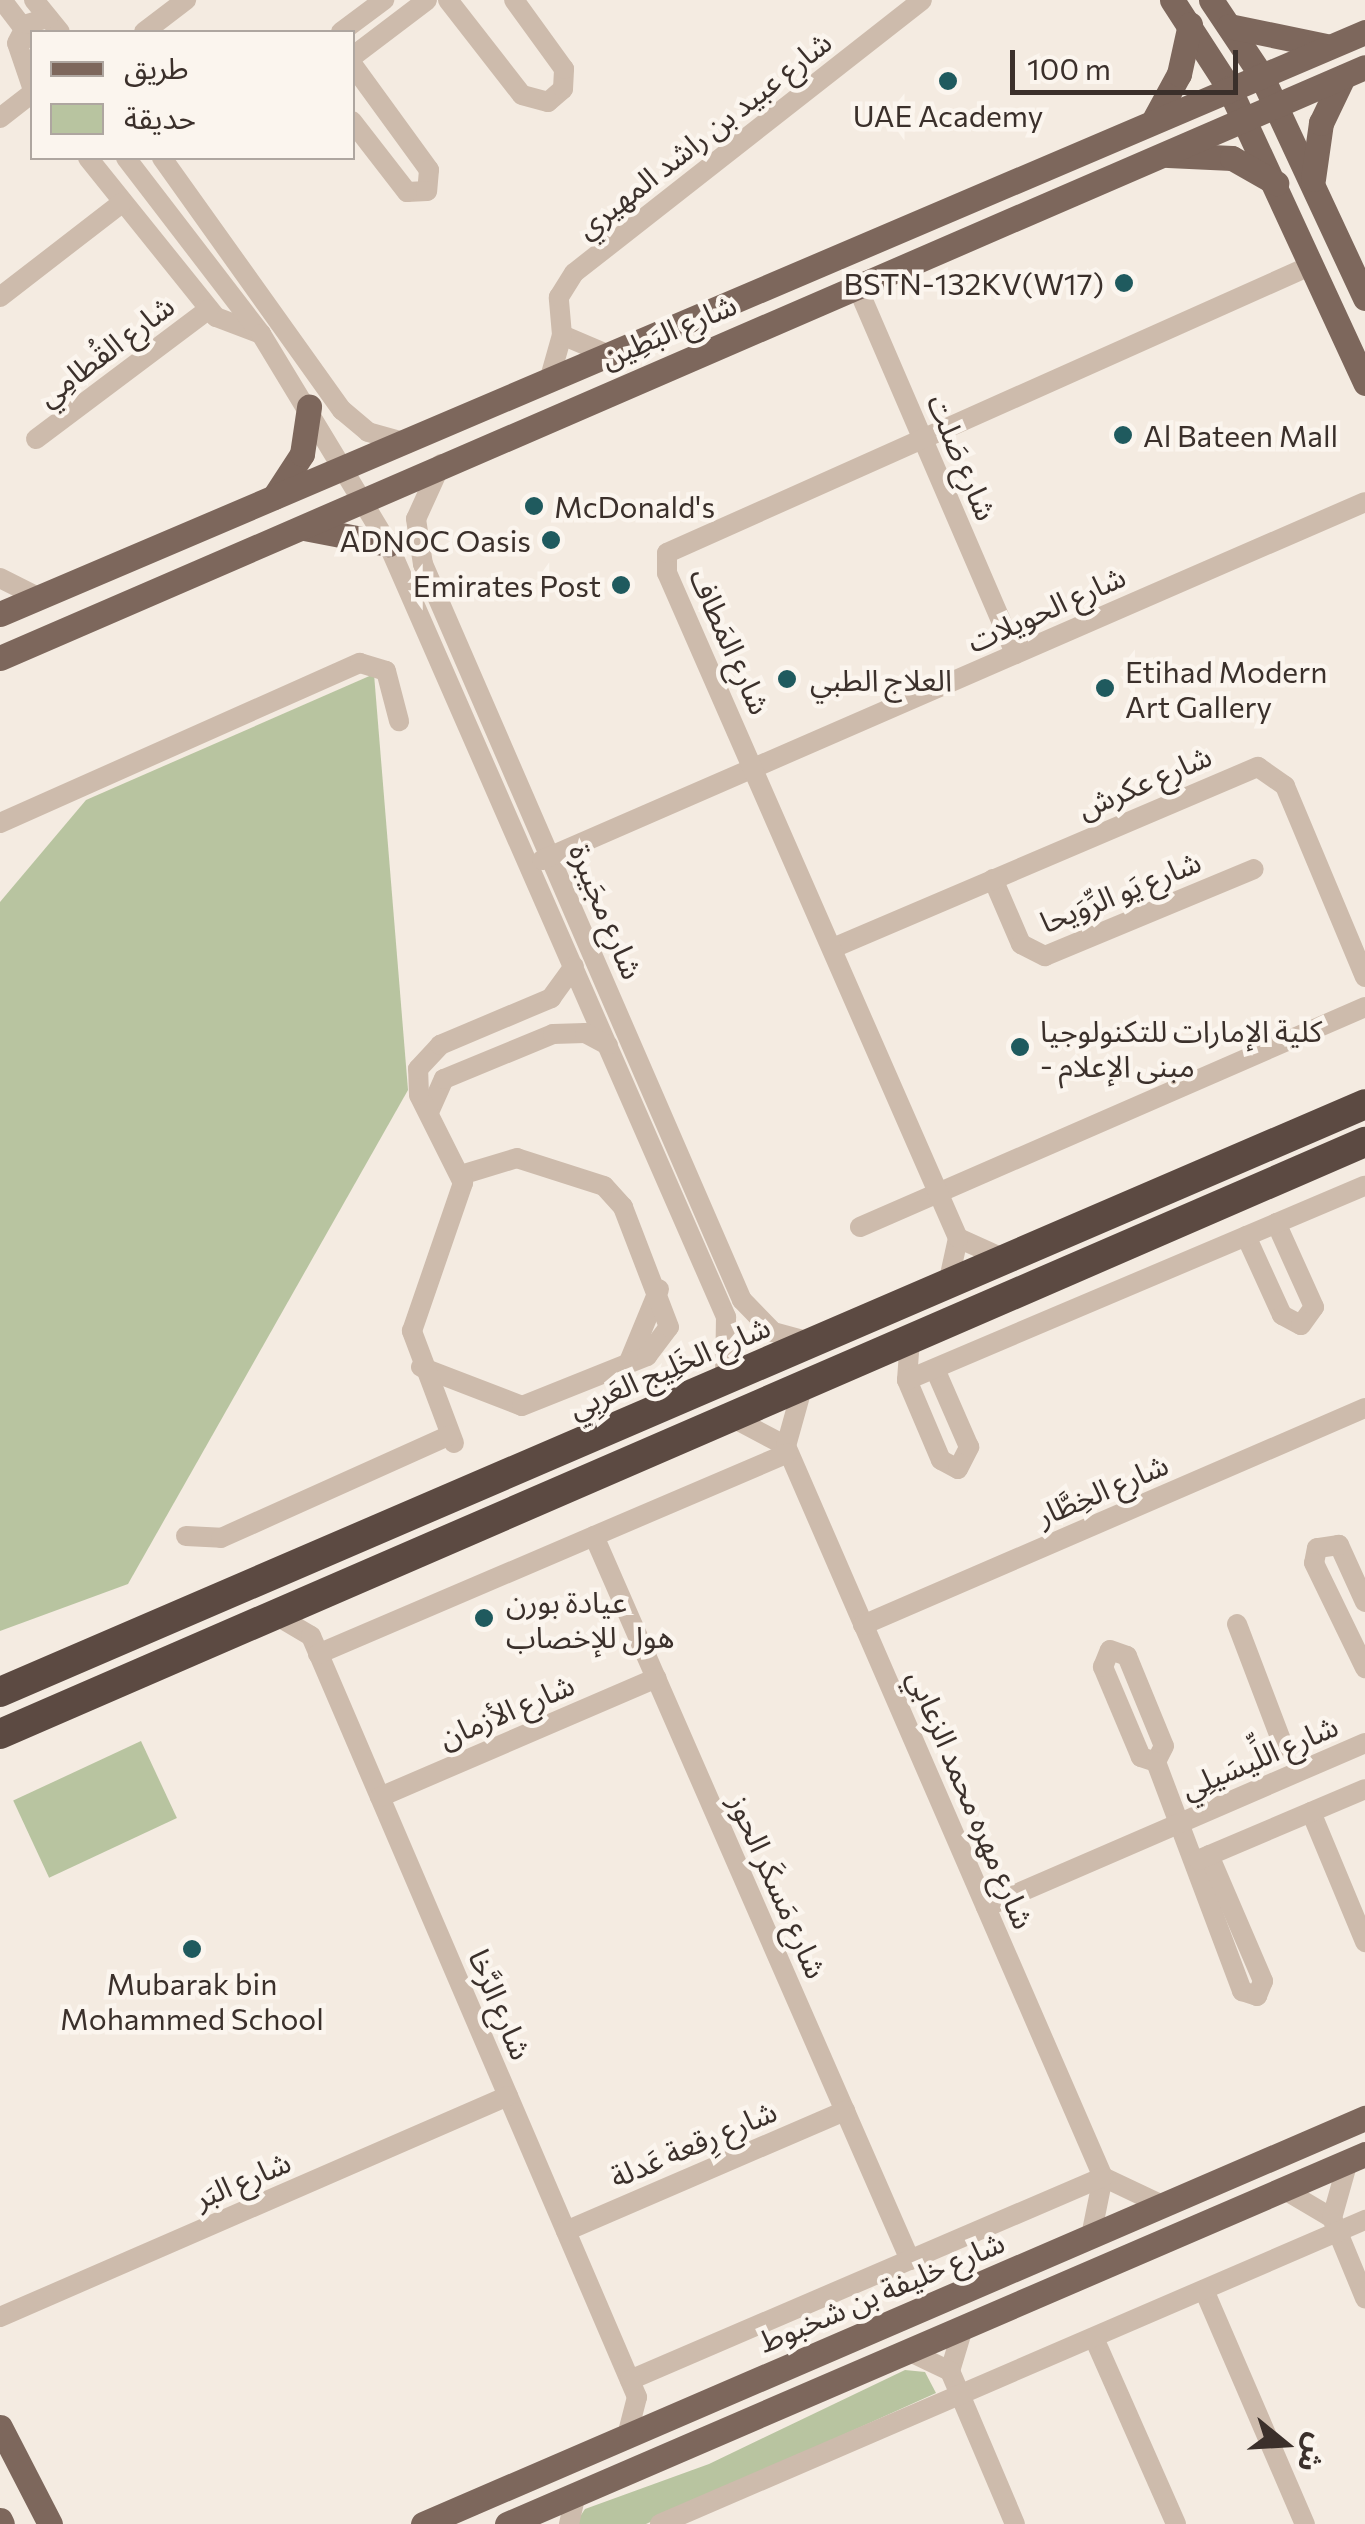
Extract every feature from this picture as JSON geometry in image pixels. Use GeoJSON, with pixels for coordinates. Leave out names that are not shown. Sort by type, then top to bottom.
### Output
{"type":"FeatureCollection","features":[{"type":"Feature","properties":{"kind":"highway","name":"شارع الخَلِيج العَربِي"},"geometry":{"type":"LineString","coordinates":[[0,1692],[1365,1104]]}},
{"type":"Feature","properties":{"kind":"highway"},"geometry":{"type":"LineString","coordinates":[[0,1734],[1365,1142]]}},
{"type":"Feature","properties":{"kind":"main road"},"geometry":{"type":"LineString","coordinates":[[1172,0],[1229,88],[1365,383]]}},
{"type":"Feature","properties":{"kind":"main road"},"geometry":{"type":"LineString","coordinates":[[1211,0],[1262,75],[1365,298]]}},
{"type":"Feature","properties":{"kind":"main road"},"geometry":{"type":"LineString","coordinates":[[1155,118],[1179,74],[1190,24]]}},
{"type":"Feature","properties":{"kind":"main road"},"geometry":{"type":"LineString","coordinates":[[1229,26],[1335,46]]}},
{"type":"Feature","properties":{"kind":"main road","name":"شارع البَطِين"},"geometry":{"type":"LineString","coordinates":[[0,614],[274,496],[418,443],[549,381],[1155,118],[1365,32]]}},
{"type":"Feature","properties":{"kind":"main road"},"geometry":{"type":"LineString","coordinates":[[1313,179],[1321,123],[1354,72]]}},
{"type":"Feature","properties":{"kind":"main road","name":"شارع البَطِين"},"geometry":{"type":"LineString","coordinates":[[0,658],[1153,155],[1354,72]]}},
{"type":"Feature","properties":{"kind":"main road"},"geometry":{"type":"LineString","coordinates":[[1153,155],[1232,158],[1276,183]]}},
{"type":"Feature","properties":{"kind":"main road"},"geometry":{"type":"LineString","coordinates":[[274,496],[302,454],[308,406]]}},
{"type":"Feature","properties":{"kind":"main road"},"geometry":{"type":"LineString","coordinates":[[299,528],[388,544]]}},
{"type":"Feature","properties":{"kind":"main road","name":"شارع خليفة بن شخبوط"},"geometry":{"type":"LineString","coordinates":[[423,2524],[1365,2118]]}},
{"type":"Feature","properties":{"kind":"main road"},"geometry":{"type":"LineString","coordinates":[[508,2524],[1356,2157]]}},
{"type":"Feature","properties":{"kind":"main road"},"geometry":{"type":"LineString","coordinates":[[0,2427],[50,2524]]}},
{"type":"Feature","properties":{"kind":"street"},"geometry":{"type":"LineString","coordinates":[[2,0],[28,33],[18,61],[30,86]]}},
{"type":"Feature","properties":{"kind":"street"},"geometry":{"type":"LineString","coordinates":[[34,0],[54,26]]}},
{"type":"Feature","properties":{"kind":"street"},"geometry":{"type":"LineString","coordinates":[[147,30],[186,0]]}},
{"type":"Feature","properties":{"kind":"street"},"geometry":{"type":"LineString","coordinates":[[344,30],[384,0]]}},
{"type":"Feature","properties":{"kind":"street"},"geometry":{"type":"LineString","coordinates":[[355,54],[427,0]]}},
{"type":"Feature","properties":{"kind":"street"},"geometry":{"type":"LineString","coordinates":[[448,0],[522,96],[548,102],[563,89],[564,69],[514,0]]}},
{"type":"Feature","properties":{"kind":"street","name":"شارع عبيد بن راشد المهيري"},"geometry":{"type":"LineString","coordinates":[[549,381],[562,335],[557,307],[574,274],[922,0]]}},
{"type":"Feature","properties":{"kind":"street"},"geometry":{"type":"LineString","coordinates":[[355,68],[429,170],[427,190],[407,192],[355,125]]}},
{"type":"Feature","properties":{"kind":"street"},"geometry":{"type":"LineString","coordinates":[[0,118],[30,92]]}},
{"type":"Feature","properties":{"kind":"street"},"geometry":{"type":"LineString","coordinates":[[90,160],[209,309],[232,328],[261,334]]}},
{"type":"Feature","properties":{"kind":"street"},"geometry":{"type":"LineString","coordinates":[[130,162],[169,160],[332,394],[368,432],[418,443]]}},
{"type":"Feature","properties":{"kind":"street","name":"شارع مجَيبرة"},"geometry":{"type":"LineString","coordinates":[[130,162],[261,334],[388,544],[540,860],[742,1300],[774,1332],[813,1342]]}},
{"type":"Feature","properties":{"kind":"street"},"geometry":{"type":"LineString","coordinates":[[0,296],[124,202]]}},
{"type":"Feature","properties":{"kind":"street","name":"شارع المَطاف"},"geometry":{"type":"LineString","coordinates":[[958,1238],[666,553],[921,435],[1312,265]]}},
{"type":"Feature","properties":{"kind":"street","name":"شارع صَلت"},"geometry":{"type":"LineString","coordinates":[[856,284],[1015,654]]}},
{"type":"Feature","properties":{"kind":"street","name":"شارع القُطامِي"},"geometry":{"type":"LineString","coordinates":[[36,438],[209,309]]}},
{"type":"Feature","properties":{"kind":"street"},"geometry":{"type":"LineString","coordinates":[[562,335],[609,356]]}},
{"type":"Feature","properties":{"kind":"street"},"geometry":{"type":"LineString","coordinates":[[308,406],[332,394]]}},
{"type":"Feature","properties":{"kind":"street","name":"شارع مجَيبرة"},"geometry":{"type":"LineString","coordinates":[[442,464],[420,506],[420,554],[540,860],[574,966],[726,1317],[725,1380]]}},
{"type":"Feature","properties":{"kind":"street","name":"شارع الحويلات"},"geometry":{"type":"LineString","coordinates":[[540,860],[1365,502]]}},
{"type":"Feature","properties":{"kind":"street"},"geometry":{"type":"LineString","coordinates":[[0,578],[40,598]]}},
{"type":"Feature","properties":{"kind":"street"},"geometry":{"type":"LineString","coordinates":[[0,823],[360,663],[386,671],[399,722]]}},
{"type":"Feature","properties":{"kind":"street","name":"شارع عكرش"},"geometry":{"type":"LineString","coordinates":[[833,948],[1265,768],[1285,786],[1365,977]]}},
{"type":"Feature","properties":{"kind":"street","name":"شارع يَو الرِّوَيحا"},"geometry":{"type":"LineString","coordinates":[[993,879],[1020,944],[1045,956],[1254,870]]}},
{"type":"Feature","properties":{"kind":"street"},"geometry":{"type":"LineString","coordinates":[[426,1055],[543,1003],[574,966]]}},
{"type":"Feature","properties":{"kind":"street"},"geometry":{"type":"LineString","coordinates":[[860,1227],[1365,1008]]}},
{"type":"Feature","properties":{"kind":"street"},"geometry":{"type":"LineString","coordinates":[[430,1110],[444,1080],[561,1032],[608,1045]]}},
{"type":"Feature","properties":{"kind":"street"},"geometry":{"type":"LineString","coordinates":[[426,1055],[444,1080]]}},
{"type":"Feature","properties":{"kind":"street"},"geometry":{"type":"LineString","coordinates":[[186,1536],[213,1541],[452,1439],[422,1367],[412,1322],[462,1200],[461,1176],[417,1087],[426,1055]]}},
{"type":"Feature","properties":{"kind":"street"},"geometry":{"type":"LineString","coordinates":[[422,1367],[467,1389],[522,1406],[628,1364],[666,1335],[658,1289],[622,1206],[595,1180],[517,1158],[461,1176]]}},
{"type":"Feature","properties":{"kind":"street"},"geometry":{"type":"LineString","coordinates":[[856,1361],[907,1380],[1365,1186]]}},
{"type":"Feature","properties":{"kind":"street"},"geometry":{"type":"LineString","coordinates":[[1246,1236],[1282,1316],[1301,1325],[1314,1307],[1276,1223]]}},
{"type":"Feature","properties":{"kind":"street"},"geometry":{"type":"LineString","coordinates":[[948,1284],[958,1238],[1005,1259]]}},
{"type":"Feature","properties":{"kind":"street"},"geometry":{"type":"LineString","coordinates":[[910,1338],[907,1380],[942,1460],[958,1469],[969,1447],[935,1369]]}},
{"type":"Feature","properties":{"kind":"street"},"geometry":{"type":"LineString","coordinates":[[787,1450],[803,1385]]}},
{"type":"Feature","properties":{"kind":"street"},"geometry":{"type":"LineString","coordinates":[[441,1413],[467,1389]]}},
{"type":"Feature","properties":{"kind":"street","name":"شارع الخِطَّار"},"geometry":{"type":"LineString","coordinates":[[863,1625],[1365,1408]]}},
{"type":"Feature","properties":{"kind":"street"},"geometry":{"type":"LineString","coordinates":[[729,1417],[787,1450]]}},
{"type":"Feature","properties":{"kind":"street"},"geometry":{"type":"LineString","coordinates":[[314,1644],[594,1536],[787,1450]]}},
{"type":"Feature","properties":{"kind":"street","name":"شارع مهره محمد الزعابي"},"geometry":{"type":"LineString","coordinates":[[787,1450],[1103,2176]]}},
{"type":"Feature","properties":{"kind":"street","name":"شارع مَسكَر الحوز"},"geometry":{"type":"LineString","coordinates":[[594,1536],[910,2260]]}},
{"type":"Feature","properties":{"kind":"street"},"geometry":{"type":"LineString","coordinates":[[1365,1602],[1339,1545],[1316,1548],[1314,1563],[1365,1668]]}},
{"type":"Feature","properties":{"kind":"street"},"geometry":{"type":"LineString","coordinates":[[314,1644],[328,1593]]}},
{"type":"Feature","properties":{"kind":"street"},"geometry":{"type":"LineString","coordinates":[[272,1613],[314,1644]]}},
{"type":"Feature","properties":{"kind":"street"},"geometry":{"type":"LineString","coordinates":[[1237,1624],[1284,1748]]}},
{"type":"Feature","properties":{"kind":"street","name":"شارع الرَّخا"},"geometry":{"type":"LineString","coordinates":[[314,1644],[633,2388]]}},
{"type":"Feature","properties":{"kind":"street","name":"شارع اللِّيسَيلِي"},"geometry":{"type":"LineString","coordinates":[[1156,1762],[1141,1757],[1103,1667],[1110,1650],[1127,1656],[1164,1746],[1156,1762],[1178,1824],[1201,1859],[1263,1981],[1257,1996],[1242,1991],[1201,1859]]}},
{"type":"Feature","properties":{"kind":"street","name":"شارع الأزمان"},"geometry":{"type":"LineString","coordinates":[[380,1797],[656,1678]]}},
{"type":"Feature","properties":{"kind":"street","name":"شارع اللِّيسَيلِي"},"geometry":{"type":"LineString","coordinates":[[986,1907],[1365,1743]]}},
{"type":"Feature","properties":{"kind":"street"},"geometry":{"type":"LineString","coordinates":[[1201,1859],[1365,1789]]}},
{"type":"Feature","properties":{"kind":"street"},"geometry":{"type":"LineString","coordinates":[[1311,1812],[1365,1942]]}},
{"type":"Feature","properties":{"kind":"street","name":"شارع البَر"},"geometry":{"type":"LineString","coordinates":[[0,2317],[508,2096]]}},
{"type":"Feature","properties":{"kind":"street","name":"شارع رِقعة عَدلة"},"geometry":{"type":"LineString","coordinates":[[566,2231],[845,2111]]}},
{"type":"Feature","properties":{"kind":"street"},"geometry":{"type":"LineString","coordinates":[[1335,2225],[1356,2157]]}},
{"type":"Feature","properties":{"kind":"street"},"geometry":{"type":"LineString","coordinates":[[633,2388],[1103,2176],[1162,2205]]}},
{"type":"Feature","properties":{"kind":"street"},"geometry":{"type":"LineString","coordinates":[[1090,2236],[1103,2176]]}},
{"type":"Feature","properties":{"kind":"street"},"geometry":{"type":"LineString","coordinates":[[1283,2189],[1335,2225],[1365,2298]]}},
{"type":"Feature","properties":{"kind":"street"},"geometry":{"type":"LineString","coordinates":[[660,2524],[1204,2290],[1335,2225],[1365,2220]]}},
{"type":"Feature","properties":{"kind":"street"},"geometry":{"type":"LineString","coordinates":[[1204,2290],[1305,2524]]}},
{"type":"Feature","properties":{"kind":"street"},"geometry":{"type":"LineString","coordinates":[[962,2328],[950,2371],[1016,2524]]}},
{"type":"Feature","properties":{"kind":"street"},"geometry":{"type":"LineString","coordinates":[[1094,2338],[1176,2524]]}},
{"type":"Feature","properties":{"kind":"street"},"geometry":{"type":"LineString","coordinates":[[908,2351],[950,2371]]}},
{"type":"Feature","properties":{"kind":"street"},"geometry":{"type":"LineString","coordinates":[[633,2388],[678,2414]]}},
{"type":"Feature","properties":{"kind":"street"},"geometry":{"type":"LineString","coordinates":[[627,2436],[633,2388]]}},
{"type":"Feature","properties":{"kind":"street"},"geometry":{"type":"LineString","coordinates":[[569,2524],[576,2494]]}},
{"type":"Feature","properties":{"kind":"green space"},"geometry":{"type":"Polygon","coordinates":[[[374,674],[408,1090],[128,1584],[0,1631],[0,902],[86,800],[374,674]]]}},
{"type":"Feature","properties":{"kind":"green space"},"geometry":{"type":"Polygon","coordinates":[[[141,1741],[177,1818],[49,1878],[13,1801],[141,1741]]]}},
{"type":"Feature","properties":{"kind":"green space"},"geometry":{"type":"Polygon","coordinates":[[[905,2370],[925,2372],[936,2393],[646,2524],[575,2524],[585,2509],[709,2464],[905,2370]]]}},
{"type":"Feature","properties":{"kind":"place","name":"UAE Academy"},"geometry":{"type":"Point","coordinates":[948,81]}},
{"type":"Feature","properties":{"kind":"place","name":"BSTN-132KV(W17)"},"geometry":{"type":"Point","coordinates":[1124,283]}},
{"type":"Feature","properties":{"kind":"place","name":"Al Bateen Mall"},"geometry":{"type":"Point","coordinates":[1123,435]}},
{"type":"Feature","properties":{"kind":"place","name":"McDonald's"},"geometry":{"type":"Point","coordinates":[534,506]}},
{"type":"Feature","properties":{"kind":"place","name":"ADNOC Oasis"},"geometry":{"type":"Point","coordinates":[551,540]}},
{"type":"Feature","properties":{"kind":"place","name":"Emirates Post"},"geometry":{"type":"Point","coordinates":[621,585]}},
{"type":"Feature","properties":{"kind":"place","name":"العلاج الطبي"},"geometry":{"type":"Point","coordinates":[787,679]}},
{"type":"Feature","properties":{"kind":"place","name":"Etihad Modern Art Gallery"},"geometry":{"type":"Point","coordinates":[1105,688]}},
{"type":"Feature","properties":{"kind":"place","name":"كلية الإمارات للتكنولوجيا - مبنى الإعلام"},"geometry":{"type":"Point","coordinates":[1020,1047]}},
{"type":"Feature","properties":{"kind":"place","name":"عيادة بورن هول للإخصاب"},"geometry":{"type":"Point","coordinates":[484,1618]}},
{"type":"Feature","properties":{"kind":"place","name":"Mubarak bin Mohammed School"},"geometry":{"type":"Point","coordinates":[192,1949]}}]}
